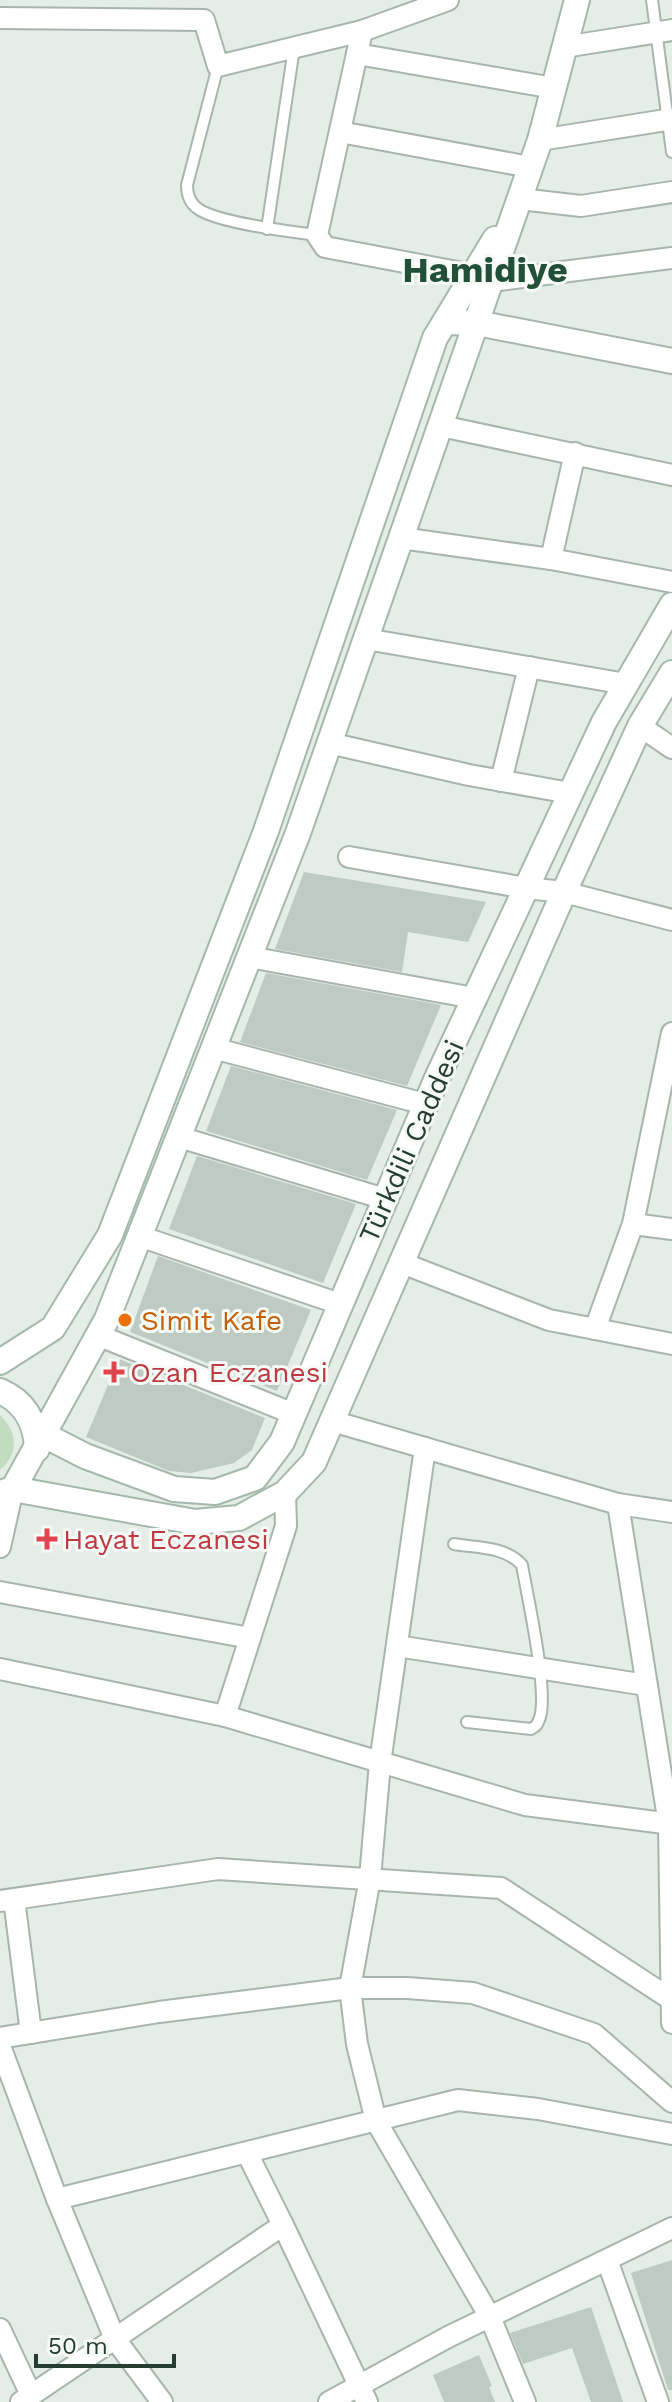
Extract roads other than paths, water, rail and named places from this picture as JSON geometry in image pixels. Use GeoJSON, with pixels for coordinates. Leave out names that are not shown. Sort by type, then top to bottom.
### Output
{"type":"FeatureCollection","features":[{"type":"Feature","properties":{"kind":"main road"},"geometry":{"type":"LineString","coordinates":[[7,1491],[40,1442],[100,1336],[249,957],[329,743],[477,323],[482,278],[520,199],[540,140],[577,0]]}},
{"type":"Feature","properties":{"kind":"main road"},"geometry":{"type":"LineString","coordinates":[[0,1362],[53,1328],[110,1235],[266,831],[435,338],[460,296],[482,278]]}},
{"type":"Feature","properties":{"kind":"main road"},"geometry":{"type":"LineString","coordinates":[[445,322],[477,323],[672,361]]}},
{"type":"Feature","properties":{"kind":"main road","name":"Türkdili Caddesi"},"geometry":{"type":"LineString","coordinates":[[40,1442],[174,1489],[215,1492],[255,1478],[282,1442],[425,1104],[570,793],[604,722],[672,605]]}},
{"type":"Feature","properties":{"kind":"main road","name":"Türkdili Caddesi"},"geometry":{"type":"LineString","coordinates":[[7,1491],[195,1522],[239,1518],[285,1493],[314,1462],[564,892],[640,726],[672,673]]}},
{"type":"Feature","properties":{"kind":"main road"},"geometry":{"type":"LineString","coordinates":[[0,1391],[12,1396],[24,1407],[40,1442]]}},
{"type":"Feature","properties":{"kind":"street"},"geometry":{"type":"LineString","coordinates":[[0,18],[204,20],[218,66],[362,31],[448,0]]}},
{"type":"Feature","properties":{"kind":"street"},"geometry":{"type":"LineString","coordinates":[[362,31],[317,235],[325,247],[482,278],[672,258]]}},
{"type":"Feature","properties":{"kind":"street"},"geometry":{"type":"LineString","coordinates":[[564,47],[664,31]]}},
{"type":"Feature","properties":{"kind":"street"},"geometry":{"type":"LineString","coordinates":[[357,54],[554,88]]}},
{"type":"Feature","properties":{"kind":"street"},"geometry":{"type":"LineString","coordinates":[[540,140],[670,120]]}},
{"type":"Feature","properties":{"kind":"street"},"geometry":{"type":"LineString","coordinates":[[340,132],[530,167]]}},
{"type":"Feature","properties":{"kind":"street"},"geometry":{"type":"LineString","coordinates":[[520,199],[581,206],[672,192]]}},
{"type":"Feature","properties":{"kind":"street"},"geometry":{"type":"LineString","coordinates":[[441,426],[672,475]]}},
{"type":"Feature","properties":{"kind":"street"},"geometry":{"type":"LineString","coordinates":[[551,559],[575,453]]}},
{"type":"Feature","properties":{"kind":"street"},"geometry":{"type":"LineString","coordinates":[[401,538],[551,559],[672,582]]}},
{"type":"Feature","properties":{"kind":"street"},"geometry":{"type":"LineString","coordinates":[[366,639],[626,684]]}},
{"type":"Feature","properties":{"kind":"street"},"geometry":{"type":"LineString","coordinates":[[501,781],[529,667]]}},
{"type":"Feature","properties":{"kind":"street"},"geometry":{"type":"LineString","coordinates":[[640,726],[672,748]]}},
{"type":"Feature","properties":{"kind":"street"},"geometry":{"type":"LineString","coordinates":[[329,743],[570,793]]}},
{"type":"Feature","properties":{"kind":"street"},"geometry":{"type":"LineString","coordinates":[[349,857],[564,892],[672,920]]}},
{"type":"Feature","properties":{"kind":"street"},"geometry":{"type":"LineString","coordinates":[[249,957],[474,998]]}},
{"type":"Feature","properties":{"kind":"street"},"geometry":{"type":"LineString","coordinates":[[595,1329],[633,1224],[665,1097],[672,1033]]}},
{"type":"Feature","properties":{"kind":"street"},"geometry":{"type":"LineString","coordinates":[[213,1048],[425,1104]]}},
{"type":"Feature","properties":{"kind":"street"},"geometry":{"type":"LineString","coordinates":[[179,1137],[385,1199]]}},
{"type":"Feature","properties":{"kind":"street"},"geometry":{"type":"LineString","coordinates":[[633,1224],[672,1229]]}},
{"type":"Feature","properties":{"kind":"street"},"geometry":{"type":"LineString","coordinates":[[139,1236],[340,1304]]}},
{"type":"Feature","properties":{"kind":"street"},"geometry":{"type":"LineString","coordinates":[[402,1263],[549,1320],[672,1344]]}},
{"type":"Feature","properties":{"kind":"street"},"geometry":{"type":"LineString","coordinates":[[100,1336],[294,1414]]}},
{"type":"Feature","properties":{"kind":"street"},"geometry":{"type":"LineString","coordinates":[[332,1421],[618,1504],[672,1512]]}},
{"type":"Feature","properties":{"kind":"street"},"geometry":{"type":"LineString","coordinates":[[425,1448],[380,1763],[370,1878],[350,1988],[357,2044],[376,2121],[490,2317],[525,2402]]}},
{"type":"Feature","properties":{"kind":"street"},"geometry":{"type":"LineString","coordinates":[[0,1547],[7,1491]]}},
{"type":"Feature","properties":{"kind":"street"},"geometry":{"type":"LineString","coordinates":[[225,1716],[286,1526],[285,1493]]}},
{"type":"Feature","properties":{"kind":"street"},"geometry":{"type":"LineString","coordinates":[[618,1504],[671,1824],[672,2023]]}},
{"type":"Feature","properties":{"kind":"street"},"geometry":{"type":"LineString","coordinates":[[0,1592],[250,1638]]}},
{"type":"Feature","properties":{"kind":"street"},"geometry":{"type":"LineString","coordinates":[[397,1646],[646,1685]]}},
{"type":"Feature","properties":{"kind":"street"},"geometry":{"type":"LineString","coordinates":[[0,1669],[225,1716],[525,1805],[671,1824]]}},
{"type":"Feature","properties":{"kind":"street"},"geometry":{"type":"LineString","coordinates":[[31,2033],[7,1900],[218,1869],[501,1888],[671,2000]]}},
{"type":"Feature","properties":{"kind":"street"},"geometry":{"type":"LineString","coordinates":[[162,2402],[115,2339],[57,2199],[1,2050],[31,2033],[159,2012],[350,1988],[473,1993],[594,2034],[672,2102]]}},
{"type":"Feature","properties":{"kind":"street"},"geometry":{"type":"LineString","coordinates":[[57,2199],[458,2100],[538,2109],[672,2134]]}},
{"type":"Feature","properties":{"kind":"street"},"geometry":{"type":"LineString","coordinates":[[247,2153],[363,2394]]}},
{"type":"Feature","properties":{"kind":"street"},"geometry":{"type":"LineString","coordinates":[[0,2329],[26,2399],[283,2225]]}},
{"type":"Feature","properties":{"kind":"street"},"geometry":{"type":"LineString","coordinates":[[329,2402],[363,2394],[490,2317],[672,2228]]}},
{"type":"Feature","properties":{"kind":"street"},"geometry":{"type":"LineString","coordinates":[[607,2260],[658,2402]]}},
{"type":"Feature","properties":{"kind":"lane"},"geometry":{"type":"LineString","coordinates":[[652,0],[664,31],[672,152]]}},
{"type":"Feature","properties":{"kind":"lane"},"geometry":{"type":"LineString","coordinates":[[267,229],[294,48]]}},
{"type":"Feature","properties":{"kind":"lane"},"geometry":{"type":"LineString","coordinates":[[218,66],[187,185],[189,197],[202,212],[267,229],[317,235]]}},
{"type":"Feature","properties":{"kind":"lane"},"geometry":{"type":"LineString","coordinates":[[454,1544],[502,1551],[522,1565],[540,1669],[541,1712],[535,1727],[467,1722]]}},
{"type":"Feature","properties":{"kind":"place","name":"Simit Kafe"},"geometry":{"type":"Point","coordinates":[125,1320]}},
{"type":"Feature","properties":{"kind":"place","name":"Ozan Eczanesi"},"geometry":{"type":"Point","coordinates":[114,1372]}},
{"type":"Feature","properties":{"kind":"place","name":"Hayat Eczanesi"},"geometry":{"type":"Point","coordinates":[47,1539]}},
{"type":"Feature","properties":{"kind":"district","name":"Hamidiye"},"geometry":{"type":"Point","coordinates":[485,269]}}]}
